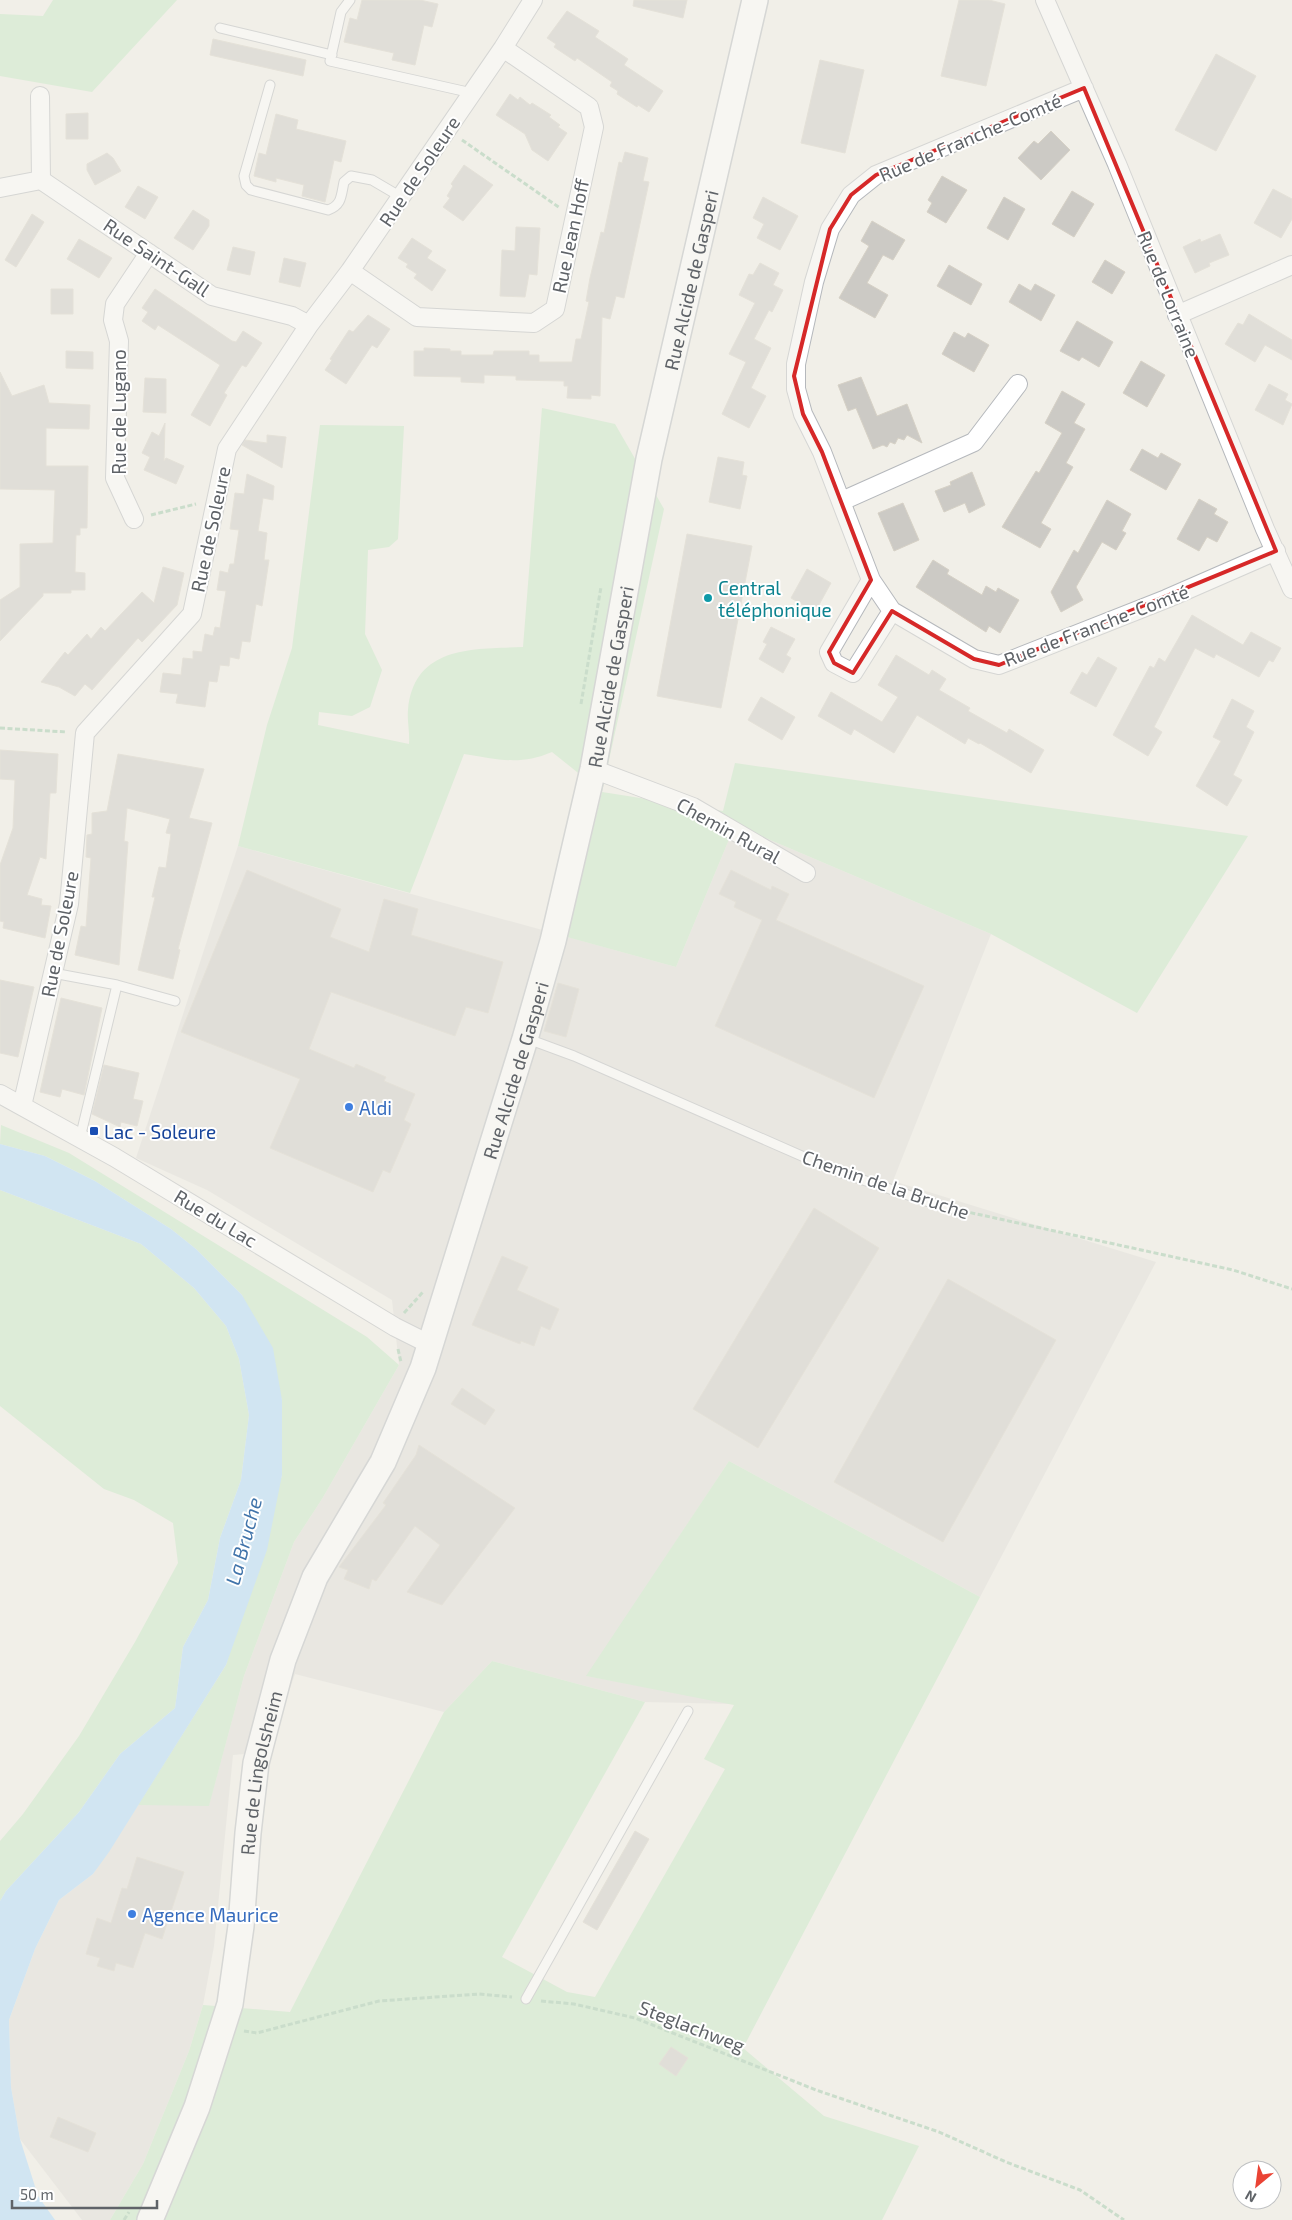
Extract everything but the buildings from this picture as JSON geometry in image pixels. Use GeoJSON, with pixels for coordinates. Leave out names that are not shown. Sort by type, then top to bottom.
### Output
{"type":"FeatureCollection","features":[{"type":"Feature","properties":{"kind":"main road","name":"Rue Alcide de Gasperi"},"geometry":{"type":"LineString","coordinates":[[431,1345],[553,941],[593,769],[649,459],[755,0]]}},
{"type":"Feature","properties":{"kind":"main road","name":"Rue de Lingolsheim"},"geometry":{"type":"LineString","coordinates":[[140,2215],[197,2107],[223,2028],[238,1956],[248,1825],[256,1763],[283,1660],[315,1577],[383,1462],[397,1432],[431,1345]]}},
{"type":"Feature","properties":{"kind":"street","name":"Rue de Soleure"},"geometry":{"type":"LineString","coordinates":[[22,1106],[69,904],[85,732],[192,614],[227,449],[309,325],[350,271],[503,48],[533,0]]}},
{"type":"Feature","properties":{"kind":"street","name":"Rue de Lorraine"},"geometry":{"type":"LineString","coordinates":[[1045,0],[1150,243],[1177,314],[1292,589]]}},
{"type":"Feature","properties":{"kind":"street","name":"Rue Jean Hoff"},"geometry":{"type":"LineString","coordinates":[[350,271],[417,317],[534,323],[554,309],[594,127],[589,107],[503,48]]}},
{"type":"Feature","properties":{"kind":"street","name":"Rue de Franche-Comté"},"geometry":{"type":"LineString","coordinates":[[1084,88],[876,175],[851,195],[830,229],[814,282],[794,376],[802,414],[822,452],[871,580],[892,611],[974,659],[999,665],[1166,599],[1276,552]]}},
{"type":"Feature","properties":{"kind":"street"},"geometry":{"type":"LineString","coordinates":[[0,188],[41,180],[40,96]]}},
{"type":"Feature","properties":{"kind":"street","name":"Rue Saint-Gall"},"geometry":{"type":"LineString","coordinates":[[41,180],[212,296],[292,316],[309,325]]}},
{"type":"Feature","properties":{"kind":"street","name":"Rue de Lugano"},"geometry":{"type":"LineString","coordinates":[[134,519],[115,478],[119,341],[113,320],[115,304],[149,253]]}},
{"type":"Feature","properties":{"kind":"street"},"geometry":{"type":"LineString","coordinates":[[1177,314],[1292,265]]}},
{"type":"Feature","properties":{"kind":"street"},"geometry":{"type":"LineString","coordinates":[[842,501],[974,442],[1018,384]]}},
{"type":"Feature","properties":{"kind":"street"},"geometry":{"type":"LineString","coordinates":[[871,580],[829,652],[834,663],[853,673],[892,611]]}},
{"type":"Feature","properties":{"kind":"street","name":"Chemin Rural"},"geometry":{"type":"LineString","coordinates":[[593,769],[693,807],[806,874]]}},
{"type":"Feature","properties":{"kind":"street","name":"Rue du Lac"},"geometry":{"type":"LineString","coordinates":[[0,1094],[80,1138],[395,1327],[431,1345]]}},
{"type":"Feature","properties":{"kind":"lane"},"geometry":{"type":"LineString","coordinates":[[350,0],[341,12],[330,61],[472,93]]}},
{"type":"Feature","properties":{"kind":"lane"},"geometry":{"type":"LineString","coordinates":[[220,28],[332,55]]}},
{"type":"Feature","properties":{"kind":"lane"},"geometry":{"type":"LineString","coordinates":[[270,85],[244,176],[246,186],[251,190],[328,210],[340,202],[344,182],[351,176],[372,180],[401,197]]}},
{"type":"Feature","properties":{"kind":"lane"},"geometry":{"type":"LineString","coordinates":[[53,973],[117,986],[175,1002]]}},
{"type":"Feature","properties":{"kind":"lane"},"geometry":{"type":"LineString","coordinates":[[80,1138],[117,986]]}},
{"type":"Feature","properties":{"kind":"lane","name":"Chemin de la Bruche"},"geometry":{"type":"LineString","coordinates":[[525,1038],[574,1056],[836,1171],[950,1209]]}},
{"type":"Feature","properties":{"kind":"lane"},"geometry":{"type":"LineString","coordinates":[[526,1999],[688,1711]]}},
{"type":"Feature","properties":{"kind":"path"},"geometry":{"type":"LineString","coordinates":[[447,130],[563,210],[575,213]]}},
{"type":"Feature","properties":{"kind":"path"},"geometry":{"type":"LineString","coordinates":[[134,519],[217,499]]}},
{"type":"Feature","properties":{"kind":"path"},"geometry":{"type":"LineString","coordinates":[[580,710],[603,580]]}},
{"type":"Feature","properties":{"kind":"path"},"geometry":{"type":"LineString","coordinates":[[0,728],[85,732]]}},
{"type":"Feature","properties":{"kind":"path","name":"Chemin de la Bruche"},"geometry":{"type":"LineString","coordinates":[[950,1209],[1233,1270],[1292,1289]]}},
{"type":"Feature","properties":{"kind":"path"},"geometry":{"type":"LineString","coordinates":[[402,1367],[395,1327],[410,1305],[428,1286]]}},
{"type":"Feature","properties":{"kind":"path","name":"Steglachweg"},"geometry":{"type":"LineString","coordinates":[[223,2028],[257,2033],[379,2001],[479,1994],[574,2004],[635,2018],[816,2090],[939,2132],[1006,2162],[1080,2190],[1124,2220]]}},
{"type":"Feature","properties":{"kind":"path"},"geometry":{"type":"LineString","coordinates":[[124,2220],[140,2215]]}},
{"type":"Feature","properties":{"kind":"highlighted area"},"geometry":{"type":"Polygon","coordinates":[[[1084,88],[1276,551],[999,665],[974,659],[892,611],[853,673],[834,663],[829,652],[871,580],[822,452],[803,414],[794,376],[830,229],[851,195],[876,175],[1084,88]]]}},
{"type":"Feature","properties":{"kind":"shaded area"},"geometry":{"type":"Polygon","coordinates":[[[735,825],[991,934],[893,1181],[1156,1262],[980,1597],[729,1461],[587,1676],[734,1704],[645,1702],[492,1661],[444,1712],[295,1674],[268,1752],[233,1755],[214,1946],[203,2005],[189,2051],[143,2164],[110,2220],[82,2220],[20,2139],[11,2087],[9,2020],[35,1949],[59,1900],[93,1874],[138,1805],[209,1805],[244,1676],[294,1542],[322,1499],[399,1365],[392,1300],[207,1190],[136,1158],[238,846],[676,967],[735,825]]]}},
{"type":"Feature","properties":{"kind":"green space"},"geometry":{"type":"Polygon","coordinates":[[[53,0],[177,0],[92,92],[0,76],[0,14],[43,16],[53,0]]]}},
{"type":"Feature","properties":{"kind":"green space"},"geometry":{"type":"Polygon","coordinates":[[[542,408],[615,424],[664,509],[602,792],[552,752],[519,760],[464,754],[410,893],[238,846],[267,725],[292,648],[320,425],[404,426],[398,539],[389,547],[368,550],[365,634],[382,670],[370,707],[352,716],[319,712],[318,725],[409,744],[408,710],[413,689],[422,673],[434,662],[449,655],[467,651],[523,647],[542,408]]]}},
{"type":"Feature","properties":{"kind":"green space"},"geometry":{"type":"Polygon","coordinates":[[[735,763],[1248,836],[1137,1013],[991,934],[735,825],[676,967],[567,937],[602,792],[723,811],[735,763]]]}},
{"type":"Feature","properties":{"kind":"green space"},"geometry":{"type":"Polygon","coordinates":[[[1,1125],[69,1153],[367,1337],[399,1365],[322,1499],[294,1542],[244,1676],[209,1806],[138,1805],[226,1665],[282,1475],[282,1400],[242,1295],[196,1249],[171,1229],[95,1181],[45,1156],[0,1144],[1,1125]]]}},
{"type":"Feature","properties":{"kind":"green space"},"geometry":{"type":"Polygon","coordinates":[[[0,1190],[141,1244],[194,1288],[226,1326],[239,1359],[249,1415],[241,1480],[220,1538],[208,1600],[183,1647],[175,1708],[120,1754],[79,1812],[6,1891],[0,1901],[0,1841],[23,1814],[79,1736],[135,1642],[178,1563],[173,1523],[134,1500],[104,1489],[0,1406],[0,1190]]]}},
{"type":"Feature","properties":{"kind":"green space"},"geometry":{"type":"Polygon","coordinates":[[[729,1461],[980,1597],[743,2048],[824,2116],[919,2146],[882,2220],[110,2220],[143,2164],[189,2051],[203,2005],[290,2012],[444,1712],[492,1661],[645,1702],[502,1957],[567,1992],[595,1997],[725,1769],[704,1759],[734,1705],[586,1676],[729,1461]]]}},
{"type":"Feature","properties":{"kind":"water","name":"La Bruche"},"geometry":{"type":"Polygon","coordinates":[[[0,1144],[45,1156],[95,1181],[171,1229],[196,1249],[242,1295],[273,1348],[282,1400],[282,1475],[267,1550],[226,1665],[109,1852],[93,1874],[59,1900],[35,1949],[9,2020],[11,2087],[20,2139],[38,2196],[55,2220],[0,2220],[0,1901],[6,1891],[79,1812],[120,1754],[175,1708],[183,1647],[208,1600],[220,1538],[241,1480],[249,1415],[239,1359],[226,1326],[194,1288],[141,1244],[0,1190],[0,1144]]]}},
{"type":"Feature","properties":{"kind":"place","name":"Central téléphonique"},"geometry":{"type":"Point","coordinates":[708,598]}},
{"type":"Feature","properties":{"kind":"place","name":"Aldi"},"geometry":{"type":"Point","coordinates":[349,1107]}},
{"type":"Feature","properties":{"kind":"place","name":"Lac - Soleure"},"geometry":{"type":"Point","coordinates":[94,1131]}},
{"type":"Feature","properties":{"kind":"place","name":"Agence Maurice"},"geometry":{"type":"Point","coordinates":[132,1914]}}]}
